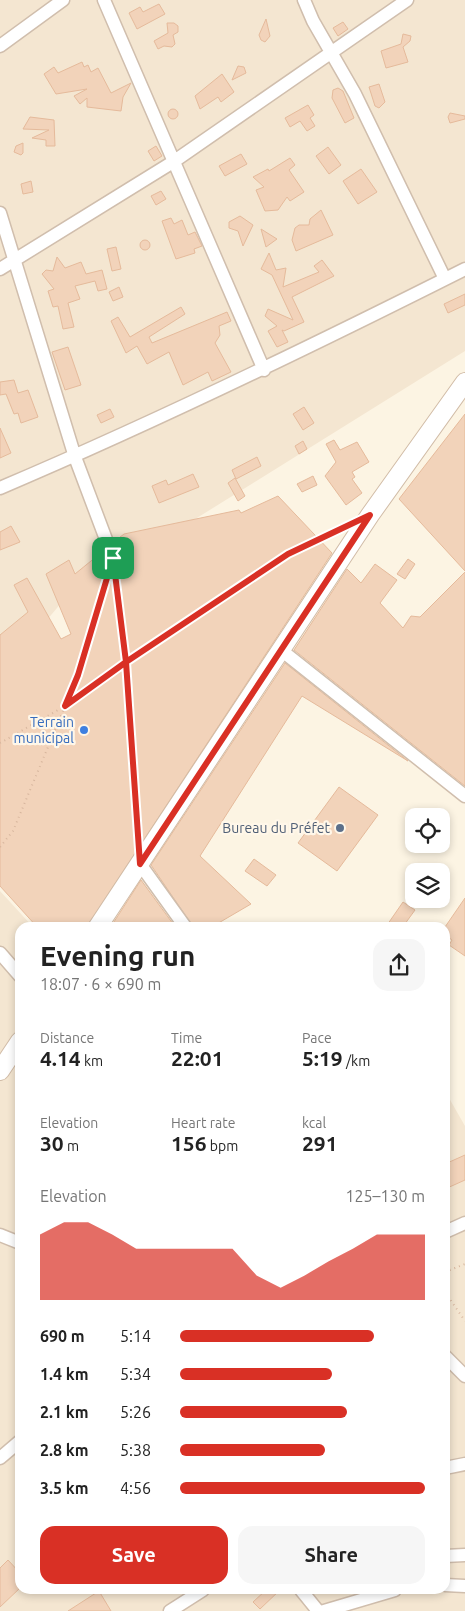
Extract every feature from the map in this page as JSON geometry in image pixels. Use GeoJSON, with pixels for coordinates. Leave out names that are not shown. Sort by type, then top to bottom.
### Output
{"type":"FeatureCollection","features":[{"type":"Feature","properties":{"kind":"main road"},"geometry":{"type":"LineString","coordinates":[[101,922],[374,508],[465,382]]}},
{"type":"Feature","properties":{"kind":"main road"},"geometry":{"type":"LineString","coordinates":[[0,1071],[15,1048]]}},
{"type":"Feature","properties":{"kind":"street"},"geometry":{"type":"LineString","coordinates":[[0,46],[63,0]]}},
{"type":"Feature","properties":{"kind":"street"},"geometry":{"type":"LineString","coordinates":[[104,0],[264,370]]}},
{"type":"Feature","properties":{"kind":"street"},"geometry":{"type":"LineString","coordinates":[[304,0],[313,21],[355,94],[445,279]]}},
{"type":"Feature","properties":{"kind":"street"},"geometry":{"type":"LineString","coordinates":[[0,268],[173,162],[406,0]]}},
{"type":"Feature","properties":{"kind":"street"},"geometry":{"type":"LineString","coordinates":[[0,213],[75,457],[113,558]]}},
{"type":"Feature","properties":{"kind":"street"},"geometry":{"type":"LineString","coordinates":[[0,488],[75,457],[264,370],[465,269]]}},
{"type":"Feature","properties":{"kind":"street"},"geometry":{"type":"LineString","coordinates":[[281,650],[465,796]]}},
{"type":"Feature","properties":{"kind":"street"},"geometry":{"type":"LineString","coordinates":[[140,864],[182,922]]}},
{"type":"Feature","properties":{"kind":"street"},"geometry":{"type":"LineString","coordinates":[[0,953],[15,970]]}},
{"type":"Feature","properties":{"kind":"street"},"geometry":{"type":"LineString","coordinates":[[450,1230],[465,1223]]}},
{"type":"Feature","properties":{"kind":"street"},"geometry":{"type":"LineString","coordinates":[[0,1235],[15,1241]]}},
{"type":"Feature","properties":{"kind":"street"},"geometry":{"type":"LineString","coordinates":[[450,1361],[465,1376]]}},
{"type":"Feature","properties":{"kind":"street"},"geometry":{"type":"LineString","coordinates":[[0,1458],[15,1446]]}},
{"type":"Feature","properties":{"kind":"street"},"geometry":{"type":"LineString","coordinates":[[450,1467],[465,1464]]}},
{"type":"Feature","properties":{"kind":"street"},"geometry":{"type":"LineString","coordinates":[[450,1556],[465,1555]]}},
{"type":"Feature","properties":{"kind":"street"},"geometry":{"type":"LineString","coordinates":[[450,1585],[465,1586]]}},
{"type":"Feature","properties":{"kind":"street"},"geometry":{"type":"LineString","coordinates":[[170,1611],[198,1594]]}},
{"type":"Feature","properties":{"kind":"street"},"geometry":{"type":"LineString","coordinates":[[304,1594],[318,1611]]}},
{"type":"Feature","properties":{"kind":"street"},"geometry":{"type":"LineString","coordinates":[[324,1611],[375,1594]]}},
{"type":"Feature","properties":{"kind":"path"},"geometry":{"type":"LineString","coordinates":[[0,743],[65,706],[126,662],[288,554],[345,527]]}},
{"type":"Feature","properties":{"kind":"path"},"geometry":{"type":"LineString","coordinates":[[113,558],[126,662],[140,864]]}},
{"type":"Feature","properties":{"kind":"path"},"geometry":{"type":"LineString","coordinates":[[0,846],[13,831],[78,675],[113,558]]}},
{"type":"Feature","properties":{"kind":"path"},"geometry":{"type":"LineString","coordinates":[[450,1270],[465,1264]]}},
{"type":"Feature","properties":{"kind":"path"},"geometry":{"type":"LineString","coordinates":[[450,1299],[465,1321]]}},
{"type":"Feature","properties":{"kind":"shaded area"},"geometry":{"type":"Polygon","coordinates":[[[0,0],[465,0],[465,351],[62,602],[0,676],[0,0]]]}},
{"type":"Feature","properties":{"kind":"shaded area"},"geometry":{"type":"Polygon","coordinates":[[[0,891],[28,922],[15,922],[15,1594],[450,1594],[450,1100],[465,1126],[465,1611],[0,1611],[0,891]]]}},
{"type":"Feature","properties":{"kind":"building"},"geometry":{"type":"Polygon","coordinates":[[[159,4],[165,14],[137,29],[129,13],[140,7],[143,12],[159,4]]]}},
{"type":"Feature","properties":{"kind":"building"},"geometry":{"type":"Polygon","coordinates":[[[266,19],[270,36],[265,42],[261,40],[259,35],[266,19]]]}},
{"type":"Feature","properties":{"kind":"building"},"geometry":{"type":"Polygon","coordinates":[[[343,22],[348,29],[338,36],[333,28],[343,22]]]}},
{"type":"Feature","properties":{"kind":"building"},"geometry":{"type":"Polygon","coordinates":[[[167,23],[174,23],[178,26],[178,32],[173,35],[175,44],[172,47],[164,46],[158,49],[154,41],[168,33],[167,23]]]}},
{"type":"Feature","properties":{"kind":"building"},"geometry":{"type":"Polygon","coordinates":[[[403,34],[411,36],[410,41],[403,47],[408,62],[386,68],[381,51],[401,44],[403,34]]]}},
{"type":"Feature","properties":{"kind":"building"},"geometry":{"type":"Polygon","coordinates":[[[82,62],[84,67],[88,65],[91,72],[98,68],[111,93],[131,83],[123,97],[121,111],[87,107],[87,98],[80,104],[74,96],[87,89],[56,94],[44,74],[54,67],[58,73],[82,62]]]}},
{"type":"Feature","properties":{"kind":"building"},"geometry":{"type":"Polygon","coordinates":[[[238,66],[244,67],[246,73],[232,80],[238,66]]]}},
{"type":"Feature","properties":{"kind":"building"},"geometry":{"type":"Polygon","coordinates":[[[222,74],[234,92],[221,102],[218,97],[200,109],[195,96],[222,74]]]}},
{"type":"Feature","properties":{"kind":"building"},"geometry":{"type":"Polygon","coordinates":[[[379,84],[385,102],[379,108],[375,106],[369,87],[379,84]]]}},
{"type":"Feature","properties":{"kind":"building"},"geometry":{"type":"Polygon","coordinates":[[[338,88],[343,91],[354,118],[345,123],[332,98],[333,90],[338,88]]]}},
{"type":"Feature","properties":{"kind":"building"},"geometry":{"type":"Polygon","coordinates":[[[308,105],[314,115],[310,118],[315,126],[307,131],[300,121],[290,127],[285,118],[308,105]]]}},
{"type":"Feature","properties":{"kind":"building"},"geometry":{"type":"Polygon","coordinates":[[[171,109],[175,109],[178,114],[177,118],[171,119],[168,116],[168,112],[171,109]]]}},
{"type":"Feature","properties":{"kind":"building"},"geometry":{"type":"Polygon","coordinates":[[[450,113],[465,116],[465,119],[450,123],[448,117],[450,113]]]}},
{"type":"Feature","properties":{"kind":"building"},"geometry":{"type":"Polygon","coordinates":[[[30,117],[54,120],[55,146],[46,146],[46,140],[32,138],[49,130],[23,129],[30,117]]]}},
{"type":"Feature","properties":{"kind":"building"},"geometry":{"type":"Polygon","coordinates":[[[23,143],[23,153],[21,155],[14,152],[16,146],[23,143]]]}},
{"type":"Feature","properties":{"kind":"building"},"geometry":{"type":"Polygon","coordinates":[[[156,146],[162,156],[154,161],[148,151],[156,146]]]}},
{"type":"Feature","properties":{"kind":"building"},"geometry":{"type":"Polygon","coordinates":[[[328,147],[341,165],[329,174],[316,156],[328,147]]]}},
{"type":"Feature","properties":{"kind":"building"},"geometry":{"type":"Polygon","coordinates":[[[241,154],[247,164],[225,176],[219,166],[241,154]]]}},
{"type":"Feature","properties":{"kind":"building"},"geometry":{"type":"Polygon","coordinates":[[[290,158],[295,165],[289,170],[304,192],[290,201],[287,197],[278,210],[265,211],[256,190],[264,187],[253,177],[268,169],[269,171],[290,158]]]}},
{"type":"Feature","properties":{"kind":"building"},"geometry":{"type":"Polygon","coordinates":[[[361,169],[377,192],[358,204],[343,181],[361,169]]]}},
{"type":"Feature","properties":{"kind":"building"},"geometry":{"type":"Polygon","coordinates":[[[31,181],[33,192],[23,194],[21,184],[31,181]]]}},
{"type":"Feature","properties":{"kind":"building"},"geometry":{"type":"Polygon","coordinates":[[[161,191],[166,199],[156,205],[151,196],[161,191]]]}},
{"type":"Feature","properties":{"kind":"building"},"geometry":{"type":"Polygon","coordinates":[[[321,210],[333,235],[296,251],[292,240],[295,228],[299,225],[309,225],[310,219],[321,210]]]}},
{"type":"Feature","properties":{"kind":"building"},"geometry":{"type":"Polygon","coordinates":[[[240,216],[253,225],[243,246],[238,231],[229,228],[229,222],[240,216]]]}},
{"type":"Feature","properties":{"kind":"building"},"geometry":{"type":"Polygon","coordinates":[[[171,218],[174,224],[182,220],[188,235],[195,232],[202,246],[194,249],[195,253],[176,259],[162,221],[171,218]]]}},
{"type":"Feature","properties":{"kind":"building"},"geometry":{"type":"Polygon","coordinates":[[[261,229],[277,239],[266,247],[261,229]]]}},
{"type":"Feature","properties":{"kind":"building"},"geometry":{"type":"Polygon","coordinates":[[[143,240],[147,240],[150,245],[149,249],[143,250],[140,247],[140,243],[143,240]]]}},
{"type":"Feature","properties":{"kind":"building"},"geometry":{"type":"Polygon","coordinates":[[[116,247],[121,269],[112,271],[107,249],[116,247]]]}},
{"type":"Feature","properties":{"kind":"building"},"geometry":{"type":"Polygon","coordinates":[[[269,253],[276,270],[286,268],[283,287],[319,272],[314,266],[322,260],[334,276],[292,297],[304,322],[284,331],[282,330],[288,342],[277,347],[268,331],[277,326],[265,316],[268,309],[293,320],[272,275],[261,269],[269,253]]]}},
{"type":"Feature","properties":{"kind":"building"},"geometry":{"type":"Polygon","coordinates":[[[57,257],[65,268],[81,262],[86,274],[102,270],[107,289],[98,291],[95,281],[75,286],[80,299],[68,303],[74,327],[63,329],[58,306],[53,307],[48,291],[54,289],[42,274],[46,270],[53,271],[57,257]]]}},
{"type":"Feature","properties":{"kind":"building"},"geometry":{"type":"Polygon","coordinates":[[[119,287],[123,297],[113,301],[109,292],[119,287]]]}},
{"type":"Feature","properties":{"kind":"building"},"geometry":{"type":"Polygon","coordinates":[[[465,294],[465,305],[448,313],[444,304],[465,294]]]}},
{"type":"Feature","properties":{"kind":"building"},"geometry":{"type":"Polygon","coordinates":[[[181,307],[185,314],[149,337],[152,343],[227,312],[231,321],[219,326],[220,335],[215,343],[231,372],[212,381],[208,372],[183,385],[169,352],[147,364],[137,346],[126,353],[111,321],[118,317],[130,337],[181,307]]]}},
{"type":"Feature","properties":{"kind":"building"},"geometry":{"type":"Polygon","coordinates":[[[68,347],[81,385],[65,390],[52,352],[68,347]]]}},
{"type":"Feature","properties":{"kind":"building"},"geometry":{"type":"Polygon","coordinates":[[[14,380],[18,393],[28,390],[38,417],[21,423],[18,413],[14,414],[6,394],[0,395],[0,382],[14,380]]]}},
{"type":"Feature","properties":{"kind":"building"},"geometry":{"type":"Polygon","coordinates":[[[304,407],[314,423],[303,430],[293,414],[304,407]]]}},
{"type":"Feature","properties":{"kind":"building"},"geometry":{"type":"Polygon","coordinates":[[[110,409],[114,417],[101,423],[97,415],[110,409]]]}},
{"type":"Feature","properties":{"kind":"building"},"geometry":{"type":"Polygon","coordinates":[[[465,414],[465,571],[399,499],[465,414]]]}},
{"type":"Feature","properties":{"kind":"building"},"geometry":{"type":"Polygon","coordinates":[[[0,428],[11,453],[0,458],[0,428]]]}},
{"type":"Feature","properties":{"kind":"building"},"geometry":{"type":"Polygon","coordinates":[[[334,440],[340,450],[357,442],[369,462],[352,472],[355,477],[352,479],[362,493],[346,505],[325,476],[336,462],[326,444],[334,440]]]}},
{"type":"Feature","properties":{"kind":"building"},"geometry":{"type":"Polygon","coordinates":[[[303,441],[307,449],[299,454],[295,446],[303,441]]]}},
{"type":"Feature","properties":{"kind":"building"},"geometry":{"type":"Polygon","coordinates":[[[257,457],[261,466],[236,479],[232,470],[257,457]]]}},
{"type":"Feature","properties":{"kind":"building"},"geometry":{"type":"Polygon","coordinates":[[[193,474],[199,487],[159,503],[152,486],[166,480],[168,485],[193,474]]]}},
{"type":"Feature","properties":{"kind":"building"},"geometry":{"type":"Polygon","coordinates":[[[313,476],[317,485],[302,492],[297,484],[313,476]]]}},
{"type":"Feature","properties":{"kind":"building"},"geometry":{"type":"Polygon","coordinates":[[[235,478],[245,496],[238,501],[228,483],[235,478]]]}},
{"type":"Feature","properties":{"kind":"building"},"geometry":{"type":"Polygon","coordinates":[[[278,496],[332,553],[90,922],[33,922],[0,886],[0,635],[28,612],[14,585],[27,578],[61,639],[71,634],[46,574],[69,560],[75,574],[102,552],[108,564],[115,566],[121,559],[115,541],[124,534],[239,510],[241,513],[278,496]]]}},
{"type":"Feature","properties":{"kind":"building"},"geometry":{"type":"Polygon","coordinates":[[[11,526],[20,542],[0,550],[0,532],[11,526]]]}},
{"type":"Feature","properties":{"kind":"building"},"geometry":{"type":"Polygon","coordinates":[[[408,559],[415,564],[405,579],[397,574],[408,559]]]}},
{"type":"Feature","properties":{"kind":"building"},"geometry":{"type":"Polygon","coordinates":[[[375,564],[397,580],[380,603],[403,628],[411,616],[420,617],[465,572],[465,786],[294,650],[347,569],[361,583],[375,564]]]}},
{"type":"Feature","properties":{"kind":"building"},"geometry":{"type":"Polygon","coordinates":[[[285,663],[408,761],[302,696],[200,856],[251,904],[220,922],[190,922],[151,865],[285,663]]]}},
{"type":"Feature","properties":{"kind":"building"},"geometry":{"type":"Polygon","coordinates":[[[339,787],[378,815],[337,871],[298,843],[339,787]]]}},
{"type":"Feature","properties":{"kind":"building"},"geometry":{"type":"Polygon","coordinates":[[[254,859],[276,875],[267,886],[245,871],[254,859]]]}},
{"type":"Feature","properties":{"kind":"building"},"geometry":{"type":"Polygon","coordinates":[[[141,880],[172,922],[114,922],[141,880]]]}},
{"type":"Feature","properties":{"kind":"building"},"geometry":{"type":"Polygon","coordinates":[[[465,898],[465,956],[450,946],[452,940],[450,939],[450,922],[448,922],[465,898]]]}},
{"type":"Feature","properties":{"kind":"building"},"geometry":{"type":"Polygon","coordinates":[[[403,902],[405,908],[415,910],[406,922],[389,922],[403,902]]]}},
{"type":"Feature","properties":{"kind":"building"},"geometry":{"type":"Polygon","coordinates":[[[465,1155],[465,1180],[450,1187],[450,1162],[465,1155]]]}},
{"type":"Feature","properties":{"kind":"building"},"geometry":{"type":"Polygon","coordinates":[[[8,1560],[15,1568],[15,1593],[0,1607],[0,1568],[8,1560]]]}},
{"type":"Feature","properties":{"kind":"building"},"geometry":{"type":"Polygon","coordinates":[[[94,1594],[101,1594],[111,1611],[68,1611],[94,1594]]]}},
{"type":"Feature","properties":{"kind":"building"},"geometry":{"type":"Polygon","coordinates":[[[262,1594],[276,1594],[260,1609],[253,1602],[262,1594]]]}},
{"type":"Feature","properties":{"kind":"place","name":"Terrain municipal"},"geometry":{"type":"Point","coordinates":[84,730]}},
{"type":"Feature","properties":{"kind":"place","name":"Bureau du Préfet"},"geometry":{"type":"Point","coordinates":[340,828]}},
{"type":"Feature","properties":{"kind":"route"},"geometry":{"type":"LineString","coordinates":[[113,558],[78,675],[65,706],[126,662],[140,864],[370,515],[288,554],[126,662],[113,558]]}}]}
